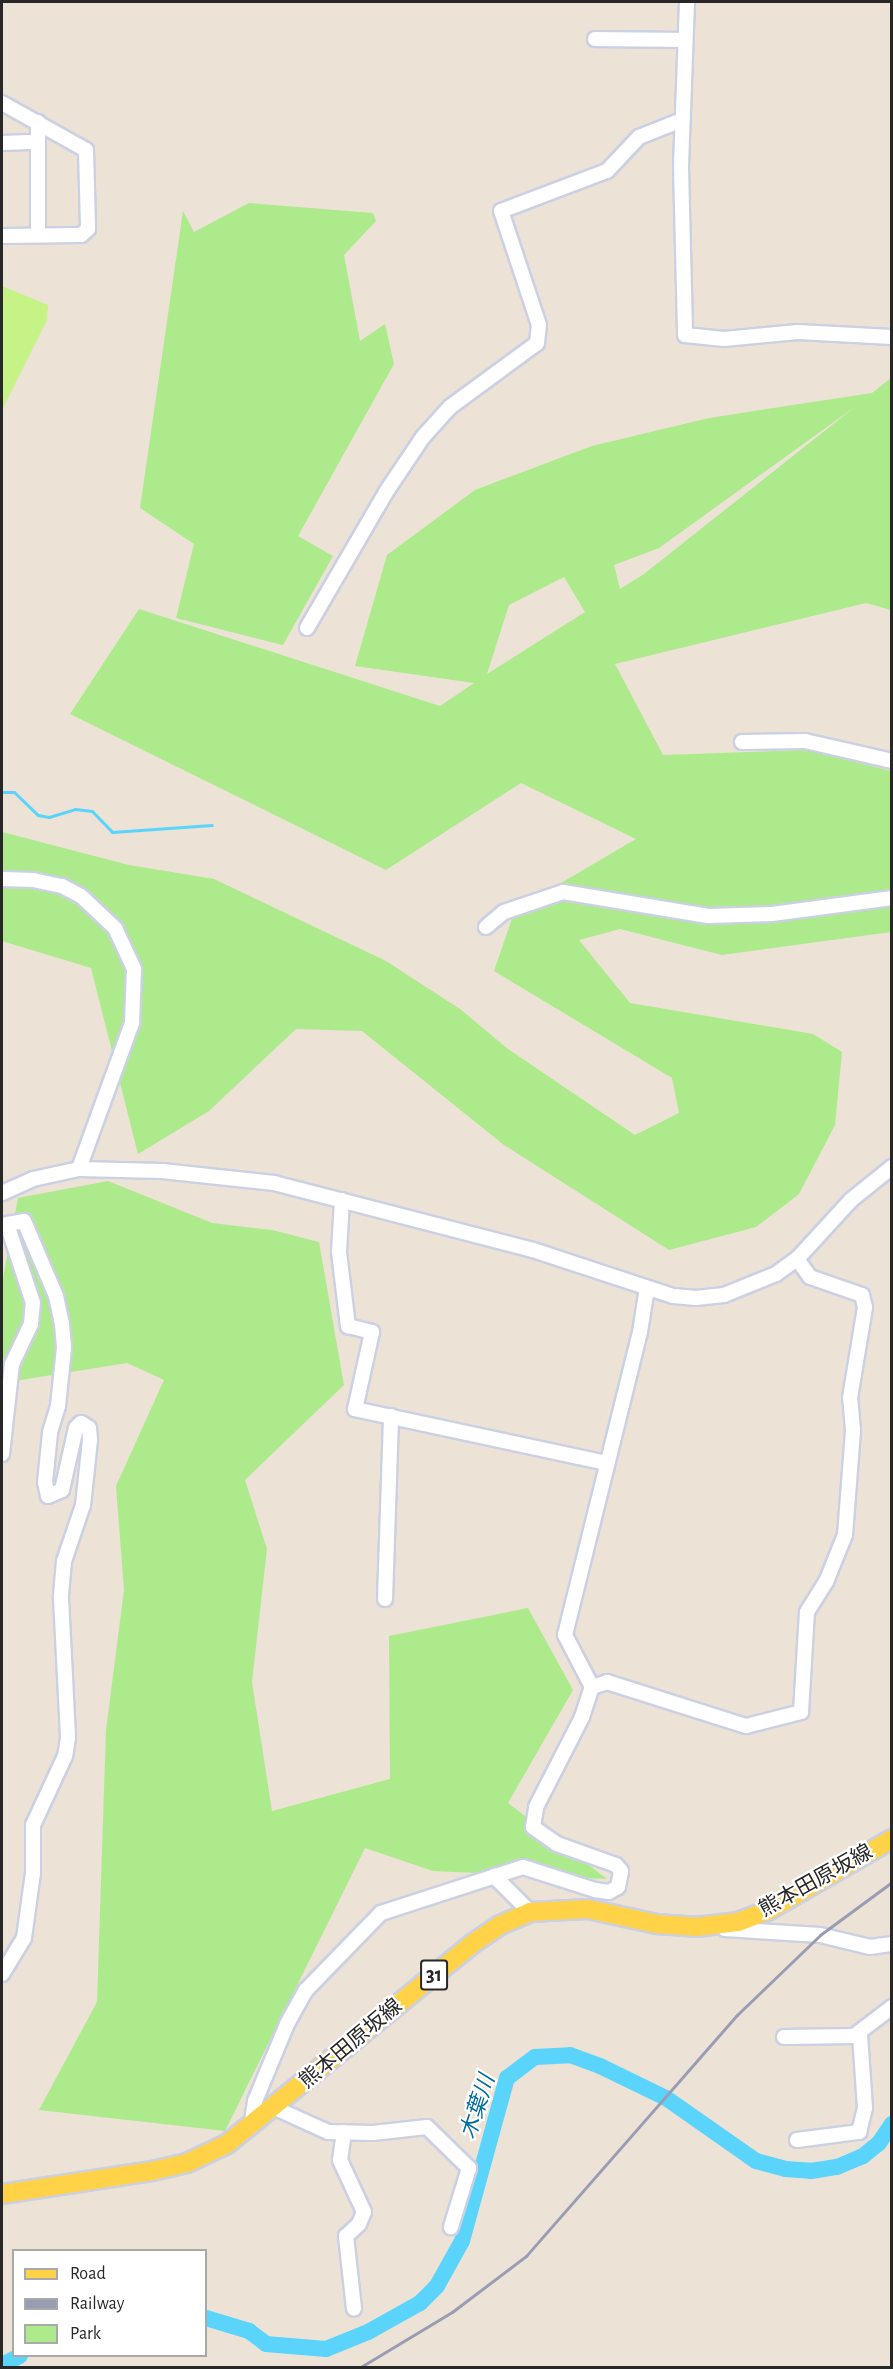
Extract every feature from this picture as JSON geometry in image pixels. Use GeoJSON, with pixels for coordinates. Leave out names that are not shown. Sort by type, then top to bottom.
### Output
{"type":"FeatureCollection","features":[{"type":"Feature","properties":{"kind":"main road","name":"熊本田原坂線"},"geometry":{"type":"LineString","coordinates":[[2,2194],[188,2163],[226,2144],[251,2127],[472,1944],[500,1925],[530,1912],[588,1909],[657,1924],[696,1927],[738,1922],[769,1910],[891,1839]]}},
{"type":"Feature","properties":{"kind":"street"},"geometry":{"type":"LineString","coordinates":[[687,2],[682,120],[685,335],[724,339],[798,332],[891,338]]}},
{"type":"Feature","properties":{"kind":"street"},"geometry":{"type":"LineString","coordinates":[[595,39],[685,40]]}},
{"type":"Feature","properties":{"kind":"street"},"geometry":{"type":"LineString","coordinates":[[2,103],[86,150],[88,229],[81,235],[2,236]]}},
{"type":"Feature","properties":{"kind":"street"},"geometry":{"type":"LineString","coordinates":[[307,628],[386,492],[423,437],[450,407],[537,343],[539,325],[501,211],[607,171],[639,137],[682,120]]}},
{"type":"Feature","properties":{"kind":"street"},"geometry":{"type":"LineString","coordinates":[[38,122],[36,142],[38,235]]}},
{"type":"Feature","properties":{"kind":"street"},"geometry":{"type":"LineString","coordinates":[[2,143],[36,142]]}},
{"type":"Feature","properties":{"kind":"street"},"geometry":{"type":"LineString","coordinates":[[742,742],[804,741],[891,761]]}},
{"type":"Feature","properties":{"kind":"street"},"geometry":{"type":"LineString","coordinates":[[2,879],[33,880],[62,886],[81,896],[115,927],[134,969],[132,1023],[79,1169]]}},
{"type":"Feature","properties":{"kind":"street"},"geometry":{"type":"LineString","coordinates":[[486,927],[504,912],[563,892],[708,916],[772,914],[891,898]]}},
{"type":"Feature","properties":{"kind":"street"},"geometry":{"type":"LineString","coordinates":[[2,1193],[33,1179],[79,1169],[162,1171],[238,1179],[342,1200],[533,1250],[673,1296],[724,1296],[754,1286],[796,1259],[833,1217],[891,1167]]}},
{"type":"Feature","properties":{"kind":"street"},"geometry":{"type":"LineString","coordinates":[[342,1200],[339,1252],[348,1326],[372,1332],[355,1409],[607,1463]]}},
{"type":"Feature","properties":{"kind":"street"},"geometry":{"type":"LineString","coordinates":[[2,1454],[12,1364],[31,1324],[33,1303],[7,1224],[24,1221],[56,1296],[63,1332],[58,1406],[50,1433],[45,1482],[48,1496],[62,1490],[76,1428],[81,1423],[89,1428],[90,1440],[84,1496],[63,1570],[68,1738],[65,1756],[33,1825],[33,1874],[24,1938],[2,1974]]}},
{"type":"Feature","properties":{"kind":"street"},"geometry":{"type":"LineString","coordinates":[[592,1687],[606,1683],[746,1726],[801,1712],[807,1612],[826,1582],[845,1535],[853,1430],[850,1398],[865,1307],[862,1295],[810,1277],[796,1259]]}},
{"type":"Feature","properties":{"kind":"street"},"geometry":{"type":"LineString","coordinates":[[251,2127],[255,2101],[287,2024],[306,1990],[365,1926],[381,1913],[401,1904],[523,1867],[595,1890],[609,1892],[618,1887],[621,1871],[616,1865],[557,1844],[533,1827],[536,1807],[582,1717],[592,1687],[565,1635],[640,1332],[647,1288]]}},
{"type":"Feature","properties":{"kind":"street"},"geometry":{"type":"LineString","coordinates":[[385,1599],[391,1416]]}},
{"type":"Feature","properties":{"kind":"street"},"geometry":{"type":"LineString","coordinates":[[495,1876],[530,1912]]}},
{"type":"Feature","properties":{"kind":"street"},"geometry":{"type":"LineString","coordinates":[[696,1927],[820,1935],[870,1947],[891,1944]]}},
{"type":"Feature","properties":{"kind":"street"},"geometry":{"type":"LineString","coordinates":[[784,2037],[861,2034],[891,2007]]}},
{"type":"Feature","properties":{"kind":"street"},"geometry":{"type":"LineString","coordinates":[[797,2139],[859,2132],[865,2108],[861,2034]]}},
{"type":"Feature","properties":{"kind":"street"},"geometry":{"type":"LineString","coordinates":[[274,2108],[328,2132],[427,2127],[469,2168],[451,2227]]}},
{"type":"Feature","properties":{"kind":"street"},"geometry":{"type":"LineString","coordinates":[[344,2132],[340,2160],[364,2212],[359,2224],[346,2236],[354,2309]]}},
{"type":"Feature","properties":{"kind":"green space"},"geometry":{"type":"Polygon","coordinates":[[[249,203],[373,213],[376,221],[344,255],[360,341],[385,324],[394,364],[298,536],[333,556],[283,645],[176,618],[194,544],[140,508],[183,211],[194,232],[249,203]]]}},
{"type":"Feature","properties":{"kind":"green space"},"geometry":{"type":"Polygon","coordinates":[[[2,286],[48,305],[47,320],[2,410],[2,286]]]}},
{"type":"Feature","properties":{"kind":"green space"},"geometry":{"type":"Polygon","coordinates":[[[891,378],[891,610],[866,603],[615,664],[663,755],[807,750],[891,771],[891,932],[722,955],[620,929],[579,940],[630,1003],[813,1034],[842,1052],[835,1125],[799,1194],[756,1227],[669,1250],[504,1145],[362,1031],[296,1029],[209,1111],[138,1154],[91,968],[2,941],[2,832],[129,865],[214,879],[386,961],[460,1009],[508,1049],[635,1135],[679,1113],[672,1078],[494,971],[515,910],[636,839],[521,783],[386,870],[70,714],[139,609],[440,706],[474,683],[355,666],[387,555],[475,490],[592,446],[709,418],[872,393],[891,378]],[[856,406],[659,548],[614,565],[620,589],[644,574],[856,406]],[[564,577],[509,605],[487,674],[585,612],[564,577]]]}},
{"type":"Feature","properties":{"kind":"green space"},"geometry":{"type":"Polygon","coordinates":[[[108,1181],[212,1223],[272,1230],[319,1242],[344,1385],[245,1480],[267,1549],[252,1682],[272,1811],[390,1779],[389,1636],[528,1608],[573,1690],[508,1803],[607,1879],[433,1871],[365,1848],[225,2131],[39,2110],[97,2002],[106,1730],[124,1590],[116,1486],[164,1380],[127,1363],[2,1383],[2,1283],[18,1198],[108,1181]]]}},
{"type":"Feature","properties":{"kind":"waterway"},"geometry":{"type":"LineString","coordinates":[[2,792],[14,792],[38,815],[49,817],[75,809],[92,811],[112,832],[212,825]]}},
{"type":"Feature","properties":{"kind":"waterway","name":"木葉川"},"geometry":{"type":"LineString","coordinates":[[207,2318],[249,2331],[266,2344],[326,2349],[368,2332],[420,2303],[437,2286],[462,2241],[507,2078],[535,2057],[570,2055],[600,2066],[666,2098],[756,2161],[785,2169],[811,2171],[837,2167],[863,2156],[879,2143],[892,2124]]}},
{"type":"Feature","properties":{"kind":"waterway","name":"木葉川"},"geometry":{"type":"LineString","coordinates":[[2,2365],[18,2357]]}},
{"type":"Feature","properties":{"kind":"railway"},"geometry":{"type":"LineString","coordinates":[[359,2368],[452,2312],[526,2256],[737,2015],[820,1935],[892,1882]]}}]}
